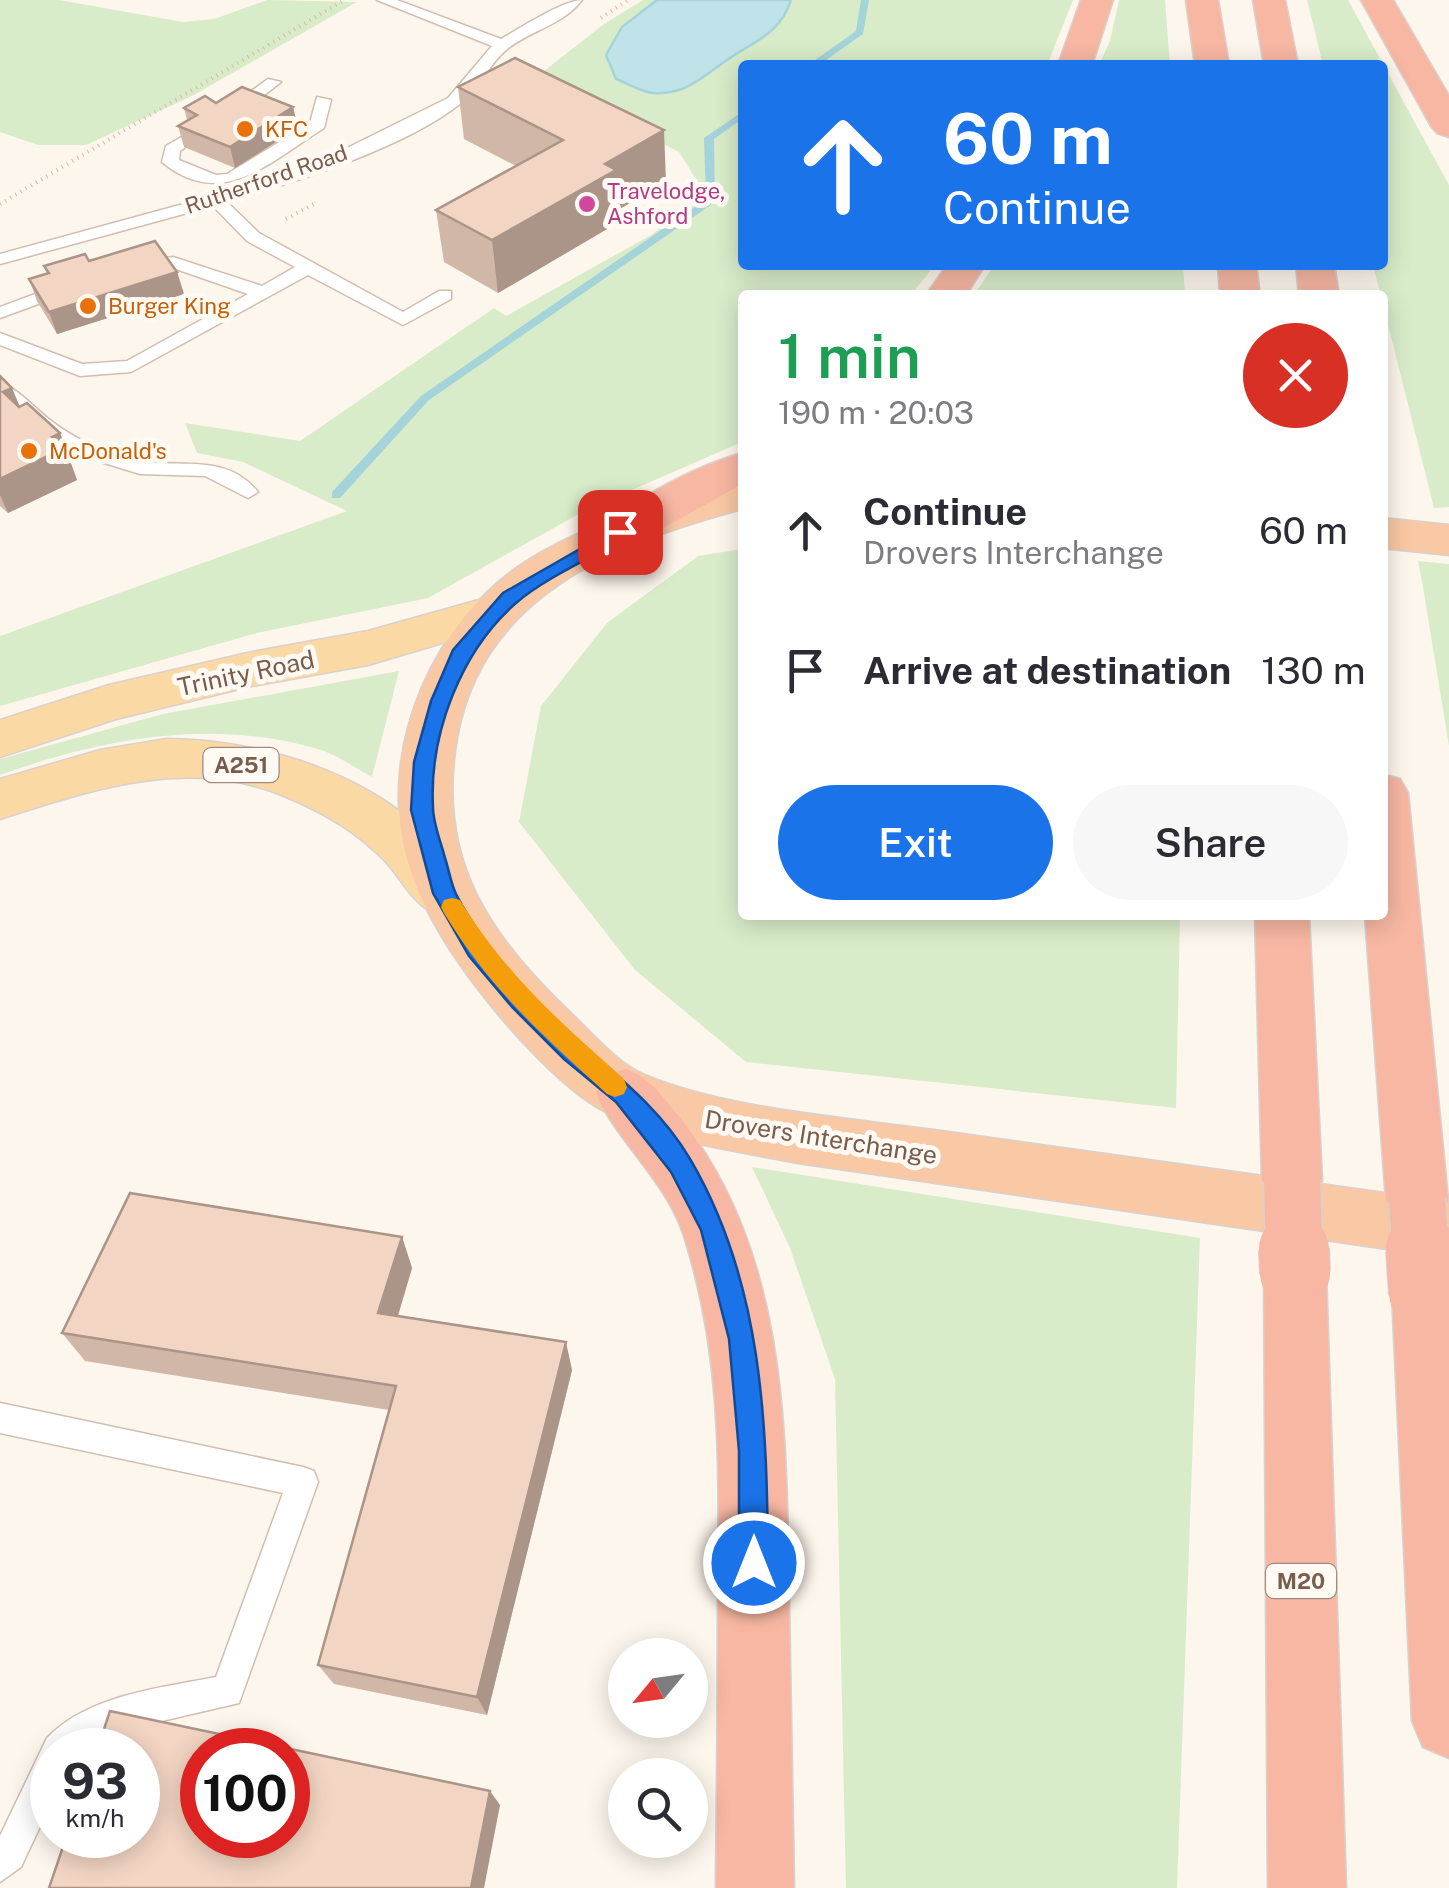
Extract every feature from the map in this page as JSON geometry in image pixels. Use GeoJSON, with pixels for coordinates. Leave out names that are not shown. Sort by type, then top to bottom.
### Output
{"type":"FeatureCollection","features":[{"type":"Feature","properties":{"kind":"highway"},"geometry":{"type":"LineString","coordinates":[[1077,60],[1097,0]]}},
{"type":"Feature","properties":{"kind":"highway"},"geometry":{"type":"LineString","coordinates":[[1202,0],[1211,60]]}},
{"type":"Feature","properties":{"kind":"highway"},"geometry":{"type":"LineString","coordinates":[[1269,0],[1280,60]]}},
{"type":"Feature","properties":{"kind":"highway"},"geometry":{"type":"LineString","coordinates":[[1378,0],[1449,126]]}},
{"type":"Feature","properties":{"kind":"highway"},"geometry":{"type":"LineString","coordinates":[[642,522],[686,494],[738,469]]}},
{"type":"Feature","properties":{"kind":"highway","name":"Drovers Interchange"},"geometry":{"type":"LineString","coordinates":[[738,496],[642,522],[544,574],[493,612],[460,655],[441,701],[424,762],[422,810],[444,893],[478,949],[521,1002],[625,1094],[712,1121],[798,1137],[1433,1215]]}},
{"type":"Feature","properties":{"kind":"highway"},"geometry":{"type":"LineString","coordinates":[[1388,533],[1449,540]]}},
{"type":"Feature","properties":{"kind":"highway"},"geometry":{"type":"LineString","coordinates":[[1388,843],[1433,1215],[1424,1293],[1449,1721]]}},
{"type":"Feature","properties":{"kind":"highway","name":"M20"},"geometry":{"type":"LineString","coordinates":[[1282,920],[1295,1273],[1306,1888]]}},
{"type":"Feature","properties":{"kind":"highway"},"geometry":{"type":"LineString","coordinates":[[625,1094],[680,1164],[713,1229],[743,1339],[753,1451],[755,1888]]}},
{"type":"Feature","properties":{"kind":"main road","name":"Trinity Road"},"geometry":{"type":"LineString","coordinates":[[0,739],[110,703],[252,669],[368,648],[493,612]]}},
{"type":"Feature","properties":{"kind":"main road","name":"A251"},"geometry":{"type":"LineString","coordinates":[[0,798],[138,761],[202,760],[252,767],[296,778],[342,800],[390,833],[444,893]]}},
{"type":"Feature","properties":{"kind":"lane"},"geometry":{"type":"LineString","coordinates":[[384,0],[502,45],[565,13],[576,0]]}},
{"type":"Feature","properties":{"kind":"lane","name":"Rutherford Road"},"geometry":{"type":"LineString","coordinates":[[0,259],[214,198],[336,158],[444,108],[471,89],[502,45]]}},
{"type":"Feature","properties":{"kind":"lane"},"geometry":{"type":"LineString","coordinates":[[217,121],[258,97],[273,82]]}},
{"type":"Feature","properties":{"kind":"lane"},"geometry":{"type":"LineString","coordinates":[[198,134],[172,149],[170,162],[214,180],[231,179],[318,124],[323,100]]}},
{"type":"Feature","properties":{"kind":"lane"},"geometry":{"type":"LineString","coordinates":[[214,198],[252,237],[403,320],[445,295]]}},
{"type":"Feature","properties":{"kind":"lane"},"geometry":{"type":"LineString","coordinates":[[126,270],[157,260],[175,260],[230,284],[266,292]]}},
{"type":"Feature","properties":{"kind":"lane"},"geometry":{"type":"LineString","coordinates":[[0,340],[80,370],[131,366],[309,267]]}},
{"type":"Feature","properties":{"kind":"lane"},"geometry":{"type":"LineString","coordinates":[[0,313],[54,292]]}},
{"type":"Feature","properties":{"kind":"lane"},"geometry":{"type":"LineString","coordinates":[[0,389],[52,431],[94,451],[142,468],[195,465],[221,472],[248,492]]}},
{"type":"Feature","properties":{"kind":"lane"},"geometry":{"type":"LineString","coordinates":[[0,1418],[303,1482],[227,1692],[89,1728]]}},
{"type":"Feature","properties":{"kind":"lane"},"geometry":{"type":"LineString","coordinates":[[0,1864],[9,1855],[30,1811]]}},
{"type":"Feature","properties":{"kind":"path"},"geometry":{"type":"LineString","coordinates":[[0,204],[344,0]]}},
{"type":"Feature","properties":{"kind":"green space"},"geometry":{"type":"Polygon","coordinates":[[[0,0],[59,0],[183,22],[214,19],[267,0],[357,2],[192,96],[86,145],[38,145],[0,132],[0,0]]]}},
{"type":"Feature","properties":{"kind":"green space"},"geometry":{"type":"Polygon","coordinates":[[[643,0],[1073,0],[1049,60],[738,60],[738,270],[931,270],[915,290],[738,290],[738,444],[586,510],[428,598],[257,633],[0,706],[0,636],[347,511],[243,462],[197,453],[185,423],[300,441],[494,308],[506,316],[651,235],[706,195],[679,152],[586,105],[544,71],[604,24],[643,0]]]}},
{"type":"Feature","properties":{"kind":"green space"},"geometry":{"type":"Polygon","coordinates":[[[1119,0],[1165,0],[1170,60],[1101,60],[1119,0]]]}},
{"type":"Feature","properties":{"kind":"green space"},"geometry":{"type":"Polygon","coordinates":[[[1307,0],[1348,0],[1381,60],[1322,60],[1307,0]]]}},
{"type":"Feature","properties":{"kind":"green space"},"geometry":{"type":"Polygon","coordinates":[[[1388,73],[1449,185],[1449,507],[1434,508],[1388,325],[1388,290],[1379,290],[1374,270],[1388,270],[1388,73]]]}},
{"type":"Feature","properties":{"kind":"green space"},"geometry":{"type":"Polygon","coordinates":[[[991,270],[1183,270],[1185,290],[977,290],[991,270]]]}},
{"type":"Feature","properties":{"kind":"green space"},"geometry":{"type":"Polygon","coordinates":[[[738,550],[738,920],[1180,920],[1176,1108],[746,1062],[635,970],[519,822],[541,706],[607,623],[698,556],[738,550]]]}},
{"type":"Feature","properties":{"kind":"green space"},"geometry":{"type":"Polygon","coordinates":[[[1418,561],[1449,564],[1449,746],[1422,581],[1418,561]]]}},
{"type":"Feature","properties":{"kind":"green space"},"geometry":{"type":"Polygon","coordinates":[[[399,671],[372,777],[324,751],[243,735],[202,734],[120,742],[0,775],[0,759],[163,714],[399,671]]]}},
{"type":"Feature","properties":{"kind":"green space"},"geometry":{"type":"Polygon","coordinates":[[[752,1167],[1200,1238],[1177,1888],[846,1888],[835,1379],[790,1248],[752,1167]]]}},
{"type":"Feature","properties":{"kind":"water"},"geometry":{"type":"Polygon","coordinates":[[[657,0],[791,0],[774,28],[695,83],[676,91],[653,93],[616,79],[606,55],[622,27],[657,0]]]}},
{"type":"Feature","properties":{"kind":"building"},"geometry":{"type":"Polygon","coordinates":[[[515,58],[664,130],[605,164],[616,170],[492,240],[436,210],[563,140],[458,87],[515,58]]]}},
{"type":"Feature","properties":{"kind":"building"},"geometry":{"type":"Polygon","coordinates":[[[242,87],[293,107],[230,147],[178,126],[197,115],[184,108],[205,96],[216,103],[242,87]]]}},
{"type":"Feature","properties":{"kind":"building"},"geometry":{"type":"Polygon","coordinates":[[[155,241],[177,272],[49,312],[29,279],[49,273],[44,266],[85,254],[89,261],[155,241]]]}},
{"type":"Feature","properties":{"kind":"building"},"geometry":{"type":"Polygon","coordinates":[[[0,376],[12,388],[3,392],[19,407],[27,403],[60,433],[52,437],[64,448],[0,479],[0,376]]]}},
{"type":"Feature","properties":{"kind":"building"},"geometry":{"type":"Polygon","coordinates":[[[130,1193],[402,1237],[378,1313],[566,1342],[477,1697],[318,1665],[396,1386],[62,1333],[130,1193]]]}},
{"type":"Feature","properties":{"kind":"building"},"geometry":{"type":"Polygon","coordinates":[[[110,1711],[191,1728],[180,1728],[180,1858],[310,1858],[310,1753],[490,1791],[471,1888],[49,1888],[59,1858],[160,1858],[160,1728],[104,1728],[110,1711]]]}},
{"type":"Feature","properties":{"kind":"waterway"},"geometry":{"type":"LineString","coordinates":[[820,60],[860,32],[865,0]]}},
{"type":"Feature","properties":{"kind":"waterway"},"geometry":{"type":"LineString","coordinates":[[336,495],[425,398],[711,200],[709,138],[738,118]]}},
{"type":"Feature","properties":{"kind":"slow traffic"},"geometry":{"type":"LineString","coordinates":[[452,907],[478,949],[521,1002],[615,1087]]}},
{"type":"Feature","properties":{"kind":"place","name":"KFC"},"geometry":{"type":"Point","coordinates":[245,129]}},
{"type":"Feature","properties":{"kind":"place","name":"Travelodge, Ashford"},"geometry":{"type":"Point","coordinates":[587,204]}},
{"type":"Feature","properties":{"kind":"place","name":"Burger King"},"geometry":{"type":"Point","coordinates":[88,306]}},
{"type":"Feature","properties":{"kind":"place","name":"McDonald's"},"geometry":{"type":"Point","coordinates":[29,451]}},
{"type":"Feature","properties":{"kind":"route"},"geometry":{"type":"LineString","coordinates":[[620,532],[544,574],[510,598],[493,612],[460,655],[441,701],[424,762],[422,810],[444,893],[478,949],[521,1002],[625,1094],[680,1164],[713,1229],[743,1339],[753,1451],[754,1563]]}}]}
